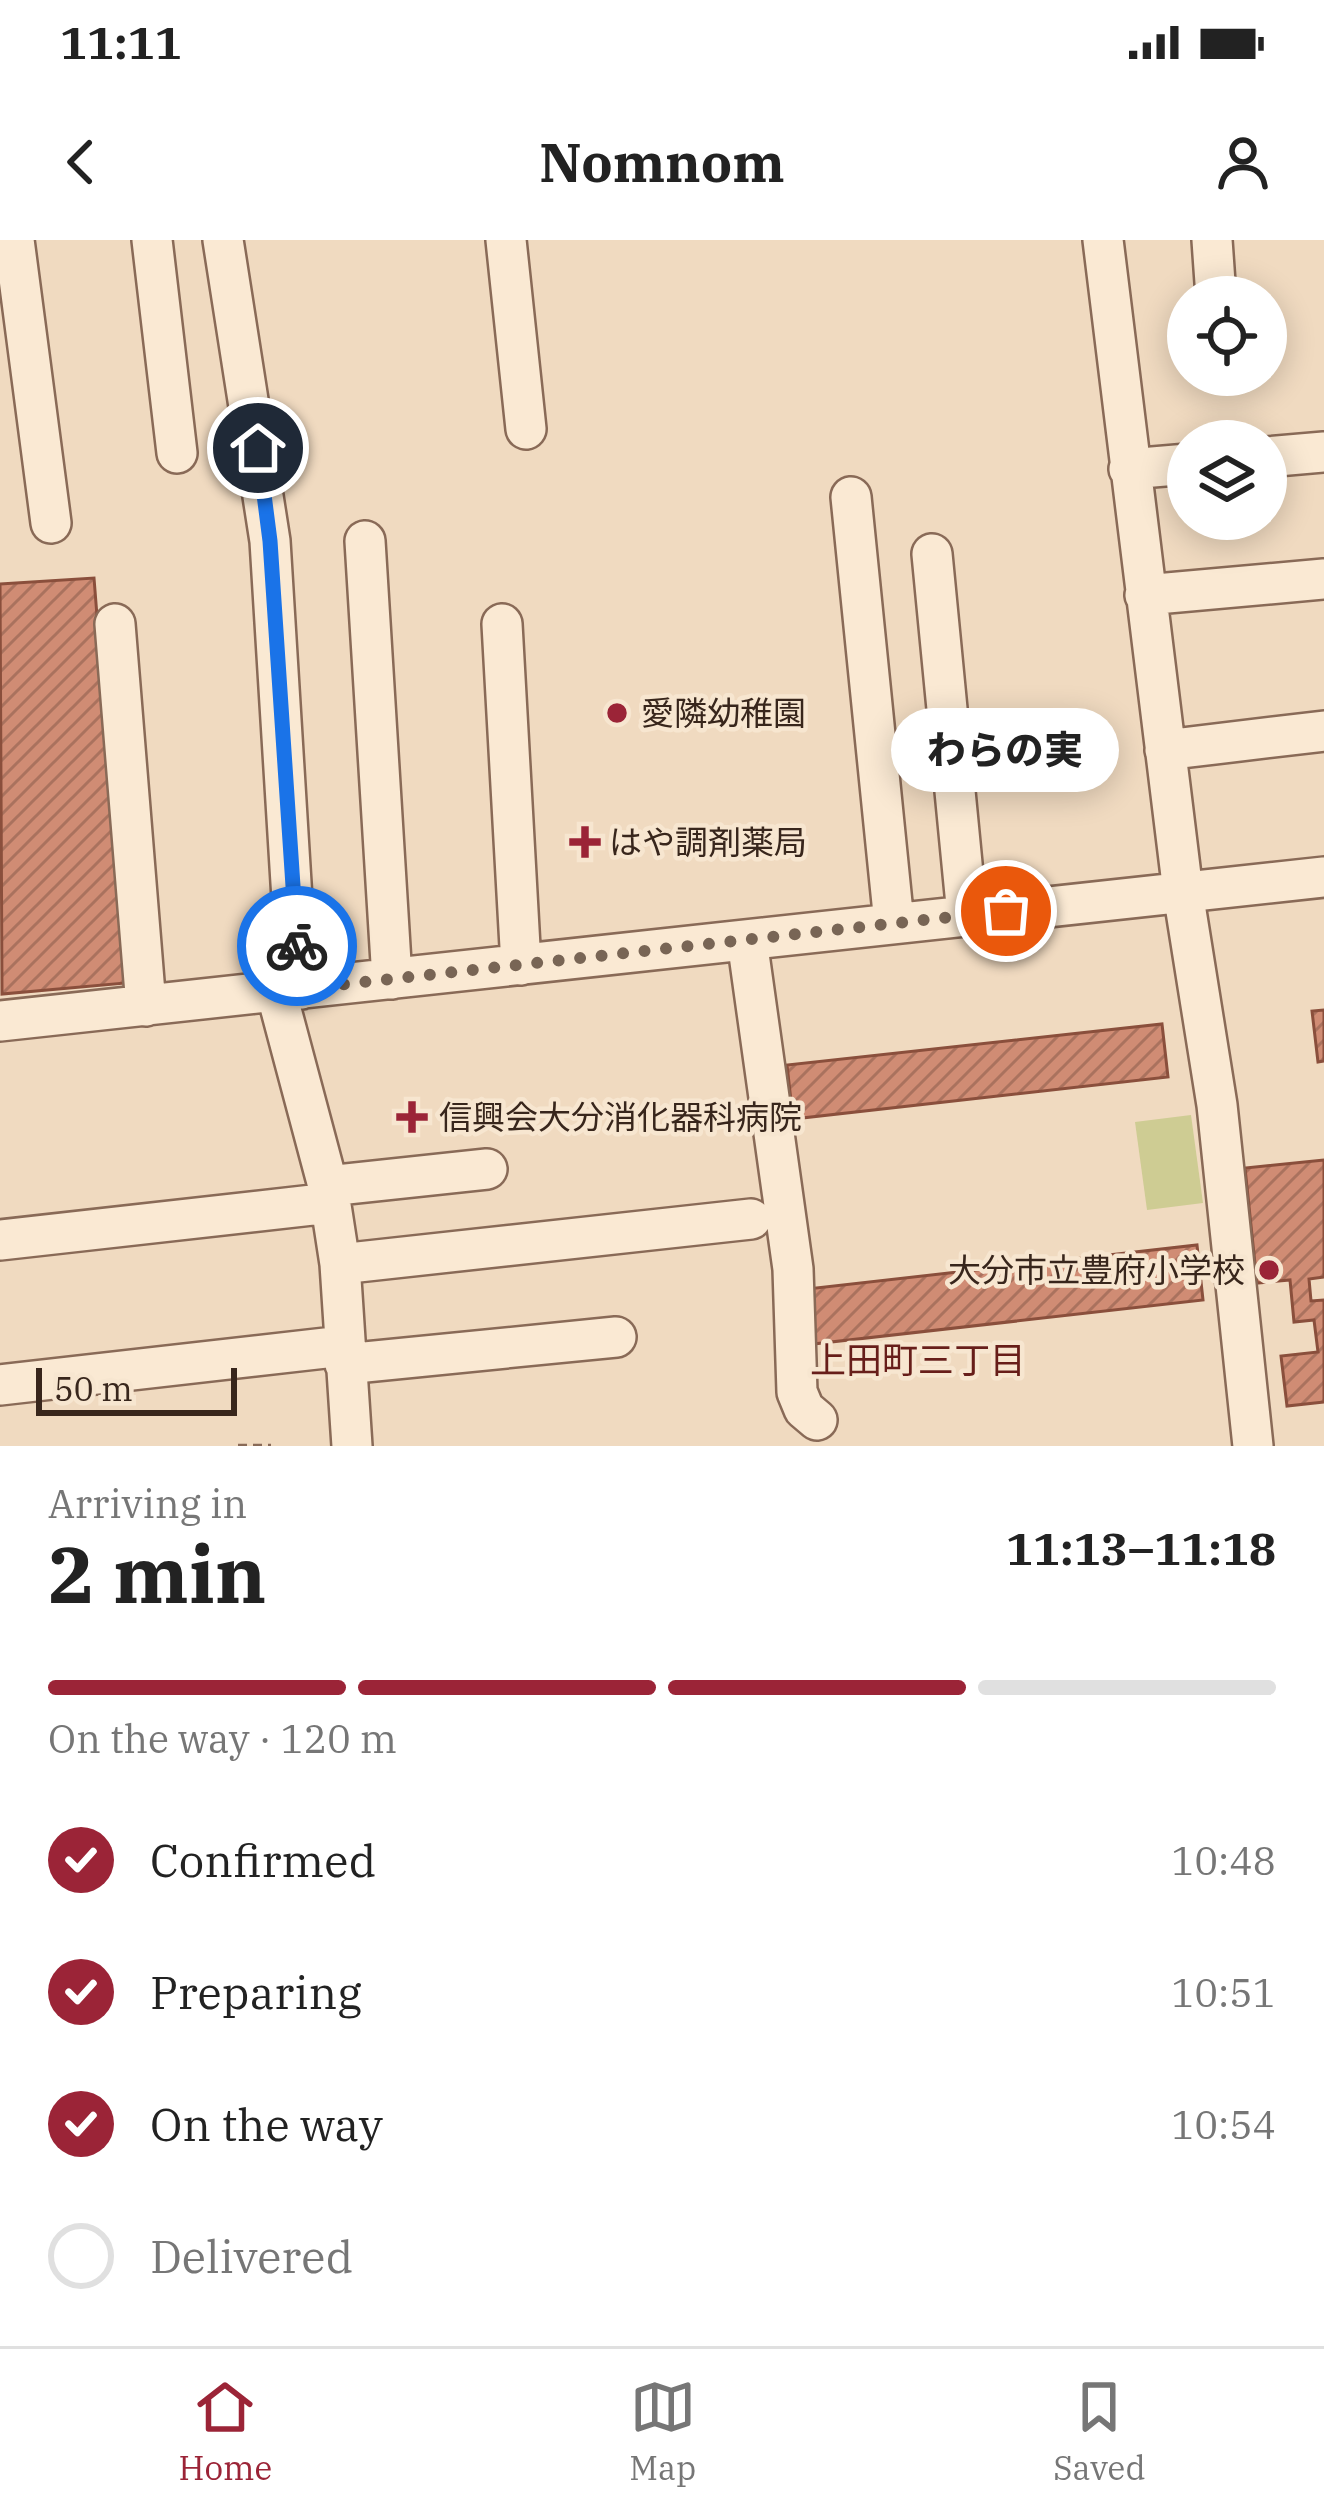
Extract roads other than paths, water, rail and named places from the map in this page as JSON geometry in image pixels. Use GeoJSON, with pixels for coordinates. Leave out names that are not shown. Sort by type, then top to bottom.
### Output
{"type":"FeatureCollection","features":[{"type":"Feature","properties":{"kind":"street"},"geometry":{"type":"LineString","coordinates":[[152,240],[177,453]]}},
{"type":"Feature","properties":{"kind":"street"},"geometry":{"type":"LineString","coordinates":[[223,240],[270,541],[292,899],[288,990],[340,1264],[352,1446]]}},
{"type":"Feature","properties":{"kind":"street"},"geometry":{"type":"LineString","coordinates":[[506,240],[526,429]]}},
{"type":"Feature","properties":{"kind":"street"},"geometry":{"type":"LineString","coordinates":[[1103,240],[1183,892],[1217,1105],[1252,1446]]}},
{"type":"Feature","properties":{"kind":"street"},"geometry":{"type":"LineString","coordinates":[[1212,240],[1215,276]]}},
{"type":"Feature","properties":{"kind":"street"},"geometry":{"type":"LineString","coordinates":[[7,242],[51,523]]}},
{"type":"Feature","properties":{"kind":"street"},"geometry":{"type":"LineString","coordinates":[[1287,455],[1324,452]]}},
{"type":"Feature","properties":{"kind":"street"},"geometry":{"type":"LineString","coordinates":[[1129,470],[1167,466]]}},
{"type":"Feature","properties":{"kind":"street"},"geometry":{"type":"LineString","coordinates":[[851,497],[895,923]]}},
{"type":"Feature","properties":{"kind":"street"},"geometry":{"type":"LineString","coordinates":[[365,541],[392,979]]}},
{"type":"Feature","properties":{"kind":"street"},"geometry":{"type":"LineString","coordinates":[[932,554],[967,915]]}},
{"type":"Feature","properties":{"kind":"street"},"geometry":{"type":"LineString","coordinates":[[1145,595],[1324,579]]}},
{"type":"Feature","properties":{"kind":"street"},"geometry":{"type":"LineString","coordinates":[[116,624],[146,1006]]}},
{"type":"Feature","properties":{"kind":"street"},"geometry":{"type":"LineString","coordinates":[[502,624],[521,965]]}},
{"type":"Feature","properties":{"kind":"street"},"geometry":{"type":"LineString","coordinates":[[1165,750],[1324,731]]}},
{"type":"Feature","properties":{"kind":"street"},"geometry":{"type":"LineString","coordinates":[[0,1022],[1324,877]]}},
{"type":"Feature","properties":{"kind":"street"},"geometry":{"type":"LineString","coordinates":[[747,940],[793,1269],[797,1392],[804,1408],[817,1420]]}},
{"type":"Feature","properties":{"kind":"street"},"geometry":{"type":"LineString","coordinates":[[0,1240],[488,1168]]}},
{"type":"Feature","properties":{"kind":"street"},"geometry":{"type":"LineString","coordinates":[[340,1264],[751,1219]]}},
{"type":"Feature","properties":{"kind":"street"},"geometry":{"type":"LineString","coordinates":[[0,1385],[616,1337]]}},
{"type":"Feature","properties":{"kind":"place","name":"愛隣幼稚園"},"geometry":{"type":"Point","coordinates":[617,713]}},
{"type":"Feature","properties":{"kind":"place","name":"はや調剤薬局"},"geometry":{"type":"Point","coordinates":[585,842]}},
{"type":"Feature","properties":{"kind":"place","name":"わらの実"},"geometry":{"type":"Point","coordinates":[1006,911]}},
{"type":"Feature","properties":{"kind":"place","name":"信興会大分消化器科病院"},"geometry":{"type":"Point","coordinates":[412,1117]}},
{"type":"Feature","properties":{"kind":"place","name":"大分市立豊府小学校"},"geometry":{"type":"Point","coordinates":[1269,1270]}},
{"type":"Feature","properties":{"kind":"district","name":"上田町三丁目"},"geometry":{"type":"Point","coordinates":[918,1360]}}]}
